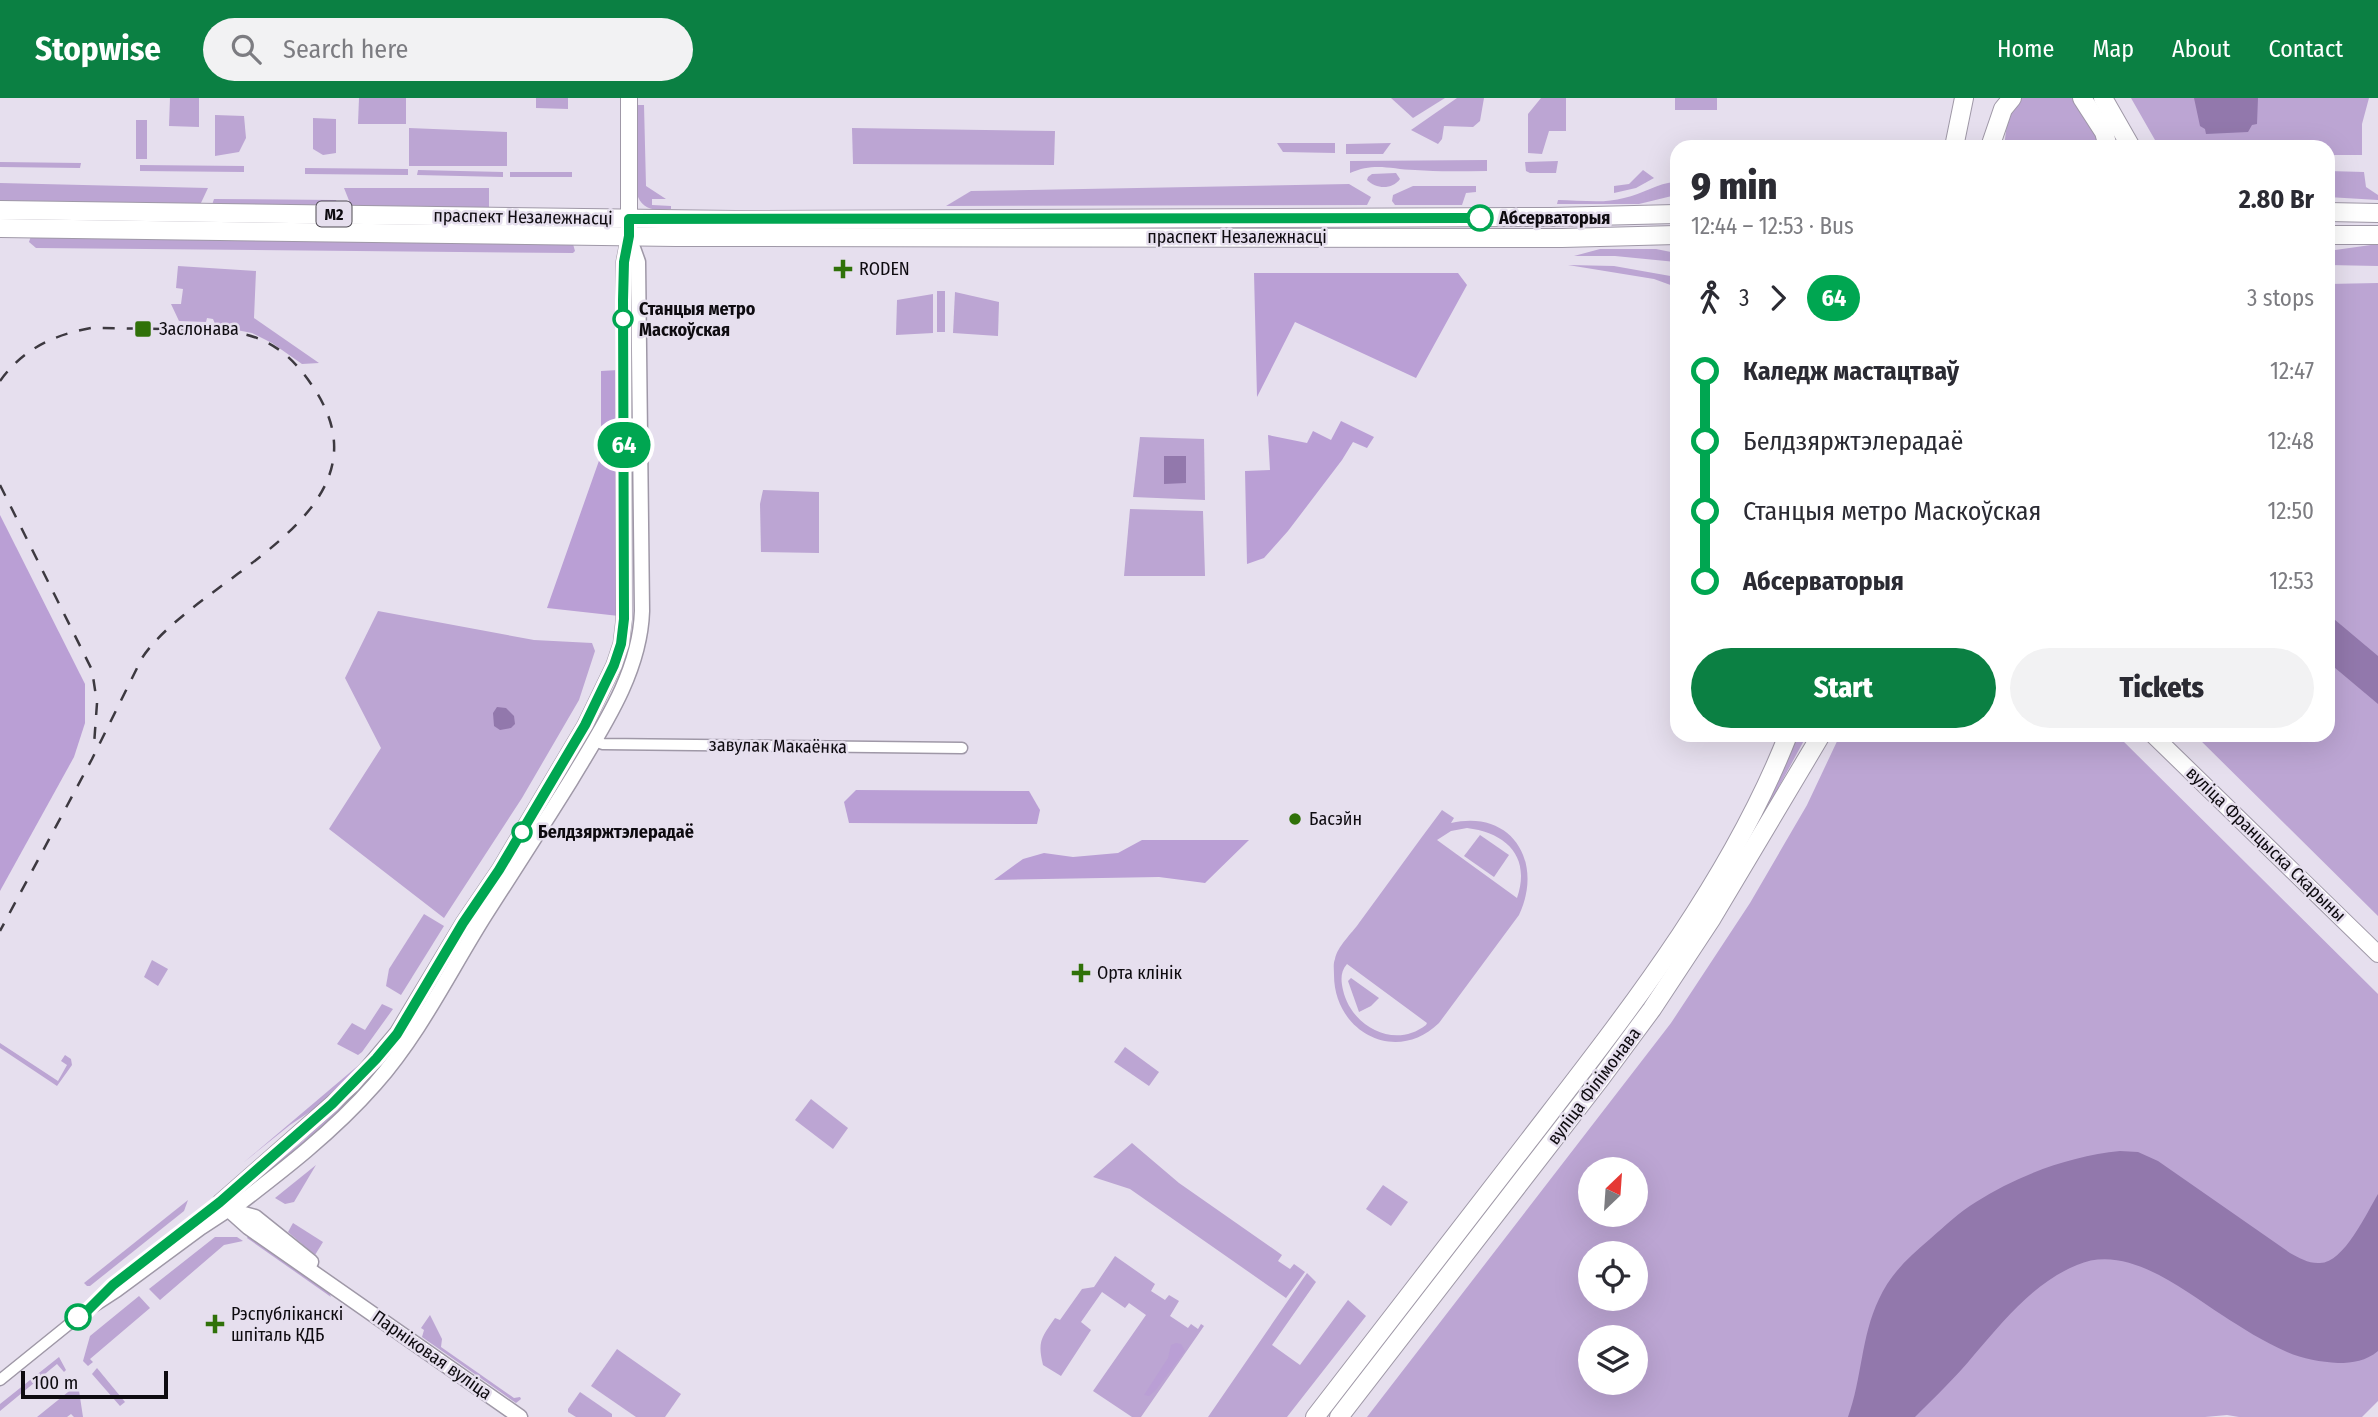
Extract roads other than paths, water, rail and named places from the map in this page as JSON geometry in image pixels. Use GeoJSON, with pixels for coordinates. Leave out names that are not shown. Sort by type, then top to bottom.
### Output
{"type":"FeatureCollection","features":[{"type":"Feature","properties":{"kind":"main road"},"geometry":{"type":"LineString","coordinates":[[629,98],[629,228]]}},
{"type":"Feature","properties":{"kind":"main road"},"geometry":{"type":"LineString","coordinates":[[1955,140],[1964,98]]}},
{"type":"Feature","properties":{"kind":"main road"},"geometry":{"type":"LineString","coordinates":[[1990,140],[1994,98]]}},
{"type":"Feature","properties":{"kind":"main road"},"geometry":{"type":"LineString","coordinates":[[1992,140],[2003,109],[2012,98]]}},
{"type":"Feature","properties":{"kind":"main road"},"geometry":{"type":"LineString","coordinates":[[2082,98],[2104,132],[2106,140]]}},
{"type":"Feature","properties":{"kind":"main road"},"geometry":{"type":"LineString","coordinates":[[2103,98],[2127,140]]}},
{"type":"Feature","properties":{"kind":"main road"},"geometry":{"type":"LineString","coordinates":[[1950,140],[1959,120]]}},
{"type":"Feature","properties":{"kind":"main road"},"geometry":{"type":"LineString","coordinates":[[1617,215],[1670,202]]}},
{"type":"Feature","properties":{"kind":"main road","name":"праспект Незалежнасці"},"geometry":{"type":"LineString","coordinates":[[0,210],[629,228],[979,220],[1670,214]]}},
{"type":"Feature","properties":{"kind":"main road"},"geometry":{"type":"LineString","coordinates":[[2335,212],[2378,213]]}},
{"type":"Feature","properties":{"kind":"main road","name":"праспект Незалежнасці"},"geometry":{"type":"LineString","coordinates":[[0,228],[629,228],[1599,237],[1670,235]]}},
{"type":"Feature","properties":{"kind":"main road"},"geometry":{"type":"LineString","coordinates":[[2335,235],[2378,235]]}},
{"type":"Feature","properties":{"kind":"main road"},"geometry":{"type":"LineString","coordinates":[[1599,237],[1670,245]]}},
{"type":"Feature","properties":{"kind":"main road","name":"вуліца Філімонава"},"geometry":{"type":"LineString","coordinates":[[1315,1417],[1636,999],[1740,835],[1785,742]]}},
{"type":"Feature","properties":{"kind":"main road","name":"вуліца Філімонава"},"geometry":{"type":"LineString","coordinates":[[1342,1413],[1601,1078],[1695,946],[1817,742]]}},
{"type":"Feature","properties":{"kind":"main road","name":"вуліца Францыска Скарыны"},"geometry":{"type":"LineString","coordinates":[[2160,742],[2378,954]]}},
{"type":"Feature","properties":{"kind":"main road"},"geometry":{"type":"LineString","coordinates":[[1679,935],[1695,946]]}},
{"type":"Feature","properties":{"kind":"main road"},"geometry":{"type":"LineString","coordinates":[[1404,1301],[1420,1313]]}},
{"type":"Feature","properties":{"kind":"main road"},"geometry":{"type":"LineString","coordinates":[[1330,1399],[1342,1413]]}},
{"type":"Feature","properties":{"kind":"street"},"geometry":{"type":"LineString","coordinates":[[225,1206],[353,1085],[397,1034],[511,851],[579,735],[614,665],[622,634],[625,588],[624,262],[629,228]]}},
{"type":"Feature","properties":{"kind":"street"},"geometry":{"type":"LineString","coordinates":[[0,1380],[225,1206],[316,1142],[354,1105],[394,1061],[425,1018],[483,918],[594,741],[632,667],[640,636],[642,611],[638,262],[629,228]]}},
{"type":"Feature","properties":{"kind":"street"},"geometry":{"type":"LineString","coordinates":[[622,634],[640,636]]}},
{"type":"Feature","properties":{"kind":"street","name":"завулак Макаёнка"},"geometry":{"type":"LineString","coordinates":[[594,741],[603,744],[962,748]]}},
{"type":"Feature","properties":{"kind":"street"},"geometry":{"type":"LineString","coordinates":[[410,1010],[425,1018]]}},
{"type":"Feature","properties":{"kind":"street","name":"Парніковая вуліца"},"geometry":{"type":"LineString","coordinates":[[225,1206],[248,1227],[520,1417]]}},
{"type":"Feature","properties":{"kind":"railway"},"geometry":{"type":"LineString","coordinates":[[0,381],[19,360],[40,345],[91,328],[200,329],[240,333],[273,346],[303,373],[317,393],[333,437],[329,475],[309,510],[278,542],[168,629],[142,658],[92,759],[0,931]]}},
{"type":"Feature","properties":{"kind":"railway"},"geometry":{"type":"LineString","coordinates":[[0,485],[92,670],[97,703],[94,745]]}},
{"type":"Feature","properties":{"kind":"place","name":"Абсерваторыя"},"geometry":{"type":"Point","coordinates":[1480,218]}},
{"type":"Feature","properties":{"kind":"place","name":"RODEN"},"geometry":{"type":"Point","coordinates":[843,269]}},
{"type":"Feature","properties":{"kind":"place","name":"Станцыя метро Маскоўская"},"geometry":{"type":"Point","coordinates":[623,319]}},
{"type":"Feature","properties":{"kind":"place","name":"Заслонава"},"geometry":{"type":"Point","coordinates":[143,329]}},
{"type":"Feature","properties":{"kind":"place","name":"Басэйн"},"geometry":{"type":"Point","coordinates":[1295,819]}},
{"type":"Feature","properties":{"kind":"place","name":"Белдзяржтэлерадаё"},"geometry":{"type":"Point","coordinates":[522,832]}},
{"type":"Feature","properties":{"kind":"place","name":"Орта клінік"},"geometry":{"type":"Point","coordinates":[1081,973]}},
{"type":"Feature","properties":{"kind":"place","name":"Рэспубліканскі шпіталь КДБ"},"geometry":{"type":"Point","coordinates":[215,1324]}}]}
